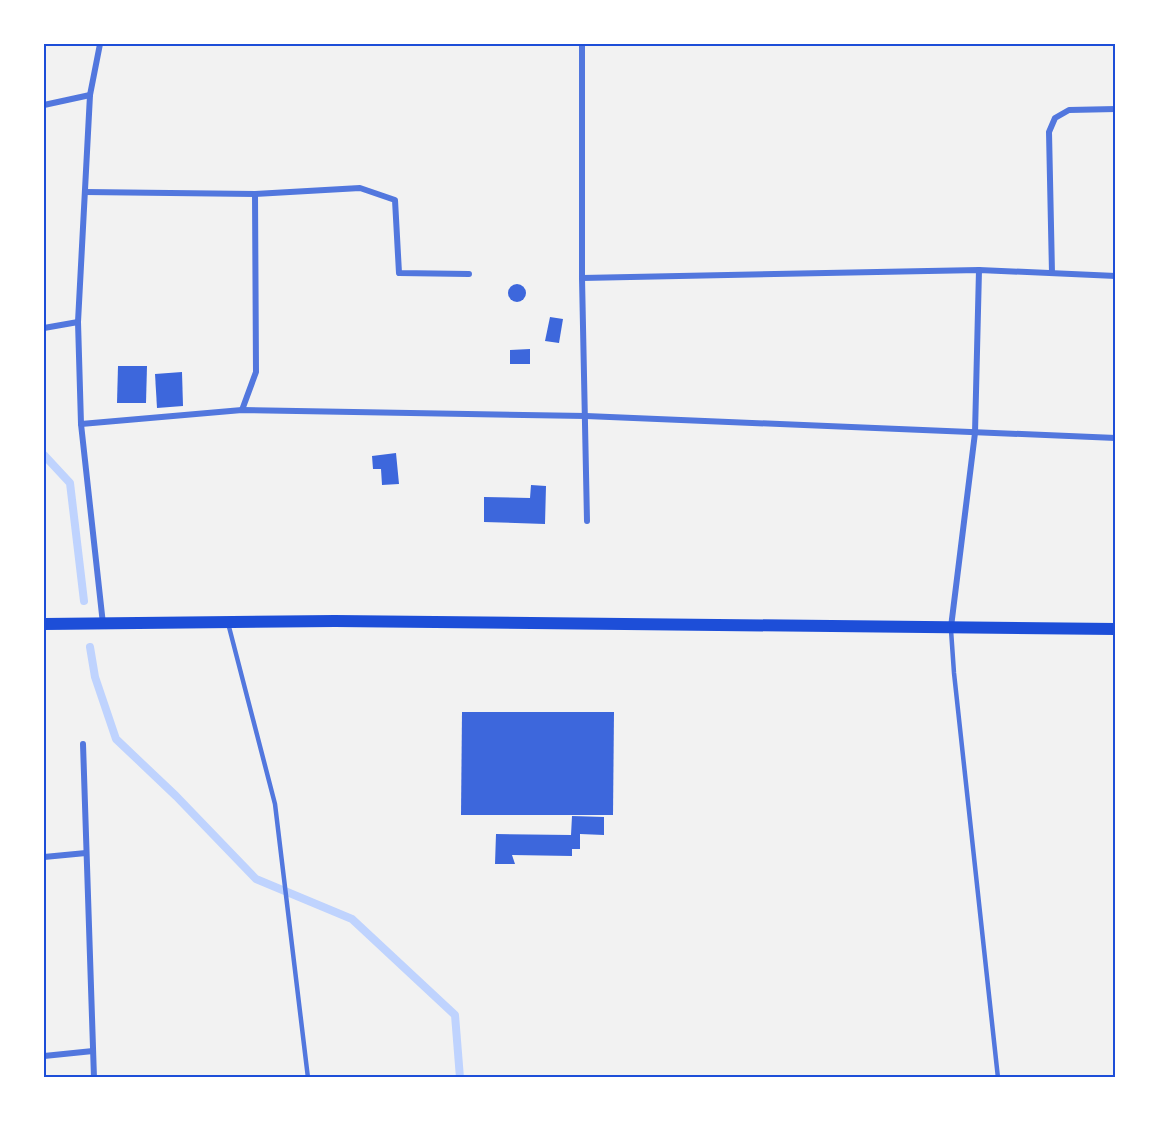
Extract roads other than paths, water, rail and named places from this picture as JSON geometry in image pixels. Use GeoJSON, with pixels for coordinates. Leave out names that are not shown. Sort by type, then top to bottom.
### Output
{"type":"FeatureCollection","features":[{"type":"Feature","properties":{"kind":"main road"},"geometry":{"type":"LineString","coordinates":[[44,624],[347,621],[1116,629]]}},
{"type":"Feature","properties":{"kind":"street"},"geometry":{"type":"LineString","coordinates":[[100,44],[90,95],[78,322],[81,424],[103,624]]}},
{"type":"Feature","properties":{"kind":"street"},"geometry":{"type":"LineString","coordinates":[[582,44],[582,278],[587,521]]}},
{"type":"Feature","properties":{"kind":"street"},"geometry":{"type":"LineString","coordinates":[[44,105],[90,95]]}},
{"type":"Feature","properties":{"kind":"street"},"geometry":{"type":"LineString","coordinates":[[1052,273],[1050,132],[1055,118],[1069,110],[1116,109]]}},
{"type":"Feature","properties":{"kind":"street"},"geometry":{"type":"LineString","coordinates":[[85,192],[255,194],[360,188],[395,200],[399,273],[469,274]]}},
{"type":"Feature","properties":{"kind":"street"},"geometry":{"type":"LineString","coordinates":[[242,410],[256,372],[255,194]]}},
{"type":"Feature","properties":{"kind":"street"},"geometry":{"type":"LineString","coordinates":[[582,278],[979,270],[1116,276]]}},
{"type":"Feature","properties":{"kind":"street"},"geometry":{"type":"LineString","coordinates":[[951,627],[975,433],[979,270]]}},
{"type":"Feature","properties":{"kind":"street"},"geometry":{"type":"LineString","coordinates":[[44,328],[78,322]]}},
{"type":"Feature","properties":{"kind":"street"},"geometry":{"type":"LineString","coordinates":[[81,424],[242,410],[585,416],[1116,438]]}},
{"type":"Feature","properties":{"kind":"street"},"geometry":{"type":"LineString","coordinates":[[82,744],[94,1077]]}},
{"type":"Feature","properties":{"kind":"street"},"geometry":{"type":"LineString","coordinates":[[44,857],[86,854]]}},
{"type":"Feature","properties":{"kind":"street"},"geometry":{"type":"LineString","coordinates":[[44,1056],[93,1051]]}},
{"type":"Feature","properties":{"kind":"lane"},"geometry":{"type":"LineString","coordinates":[[228,622],[275,804],[308,1077]]}},
{"type":"Feature","properties":{"kind":"lane"},"geometry":{"type":"LineString","coordinates":[[951,627],[998,1077]]}},
{"type":"Feature","properties":{"kind":"waterway"},"geometry":{"type":"LineString","coordinates":[[44,455],[70,483],[84,601]]}},
{"type":"Feature","properties":{"kind":"waterway"},"geometry":{"type":"LineString","coordinates":[[90,647],[95,677],[116,739],[176,796],[256,879],[352,919],[455,1015],[460,1078]]}}]}
